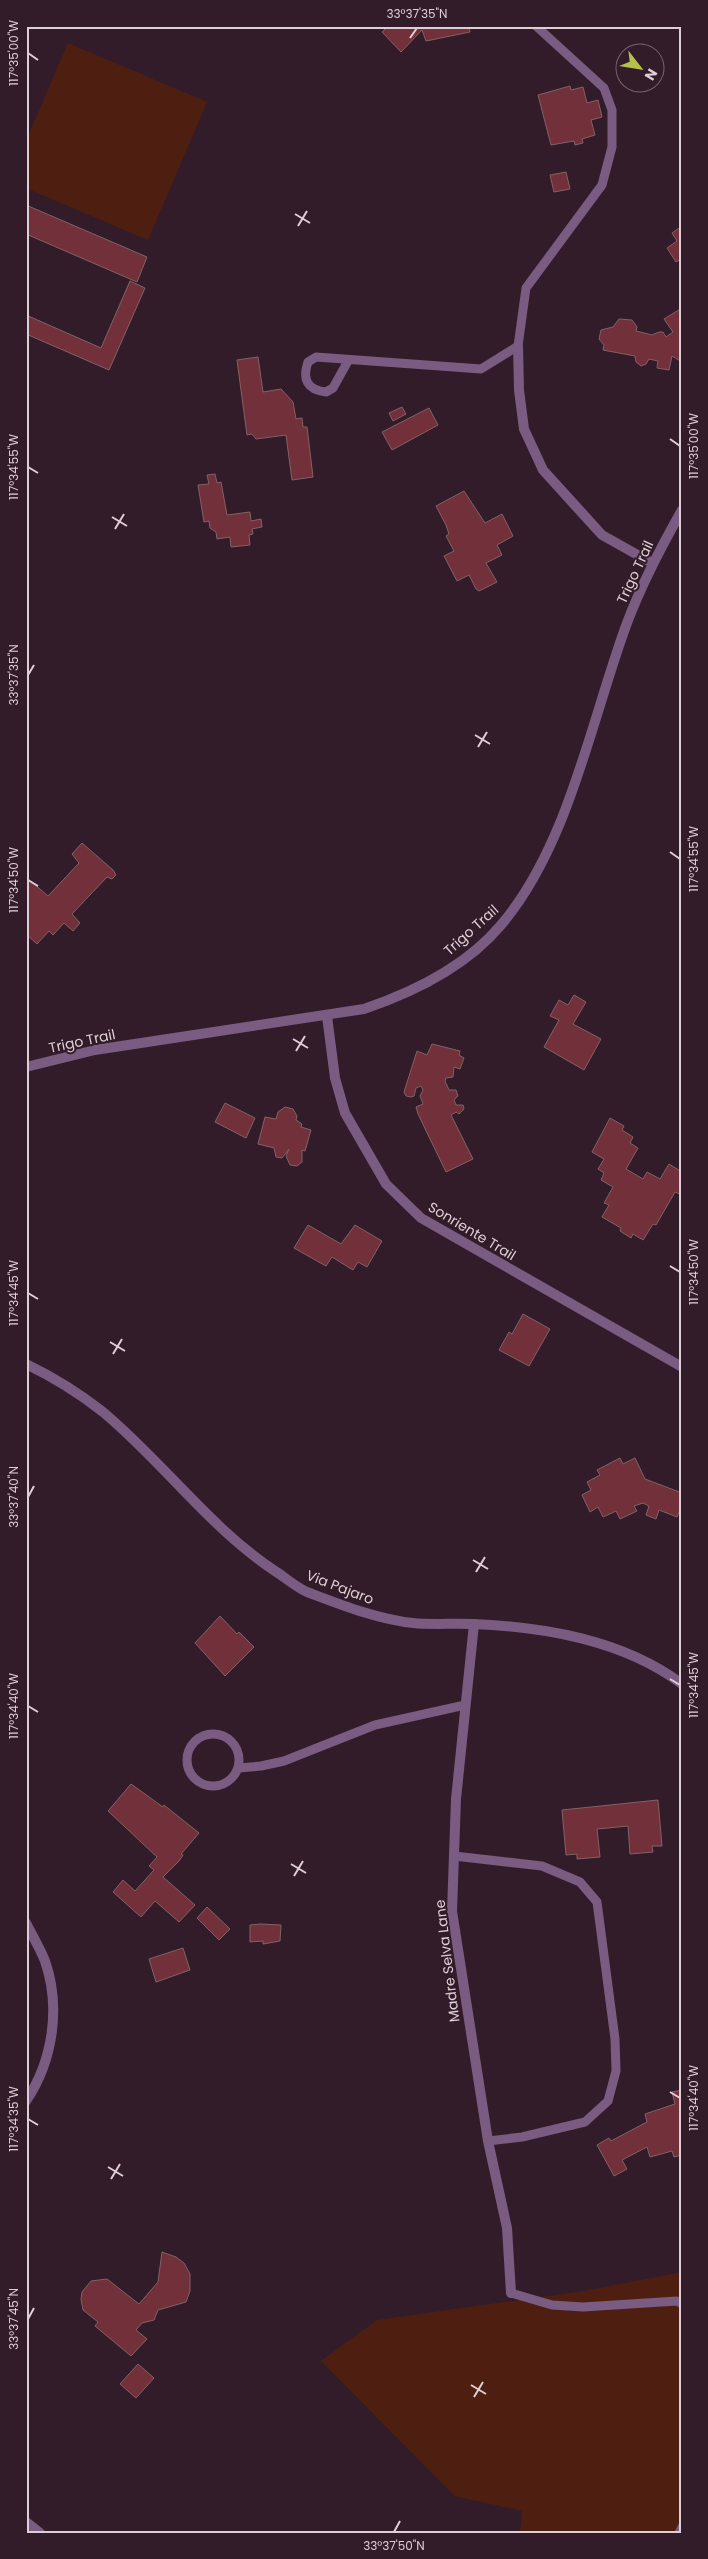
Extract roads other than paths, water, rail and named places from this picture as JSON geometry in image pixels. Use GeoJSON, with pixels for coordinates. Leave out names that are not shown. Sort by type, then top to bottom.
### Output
{"type":"FeatureCollection","features":[{"type":"Feature","properties":{"kind":"street"},"geometry":{"type":"LineString","coordinates":[[518,346],[519,390],[524,428],[543,470],[602,535],[652,563]]}},
{"type":"Feature","properties":{"kind":"street","name":"Trigo Trail"},"geometry":{"type":"LineString","coordinates":[[26,1068],[95,1050],[364,1009],[402,996],[435,979],[466,956],[500,927],[530,887],[547,854],[575,780],[627,624],[652,563],[682,510]]}},
{"type":"Feature","properties":{"kind":"street","name":"Sonriente Trail"},"geometry":{"type":"LineString","coordinates":[[327,1016],[335,1078],[344,1113],[386,1184],[422,1218],[682,1367]]}},
{"type":"Feature","properties":{"kind":"street","name":"Via Pajaro"},"geometry":{"type":"LineString","coordinates":[[26,1364],[58,1379],[103,1412],[190,1500],[246,1552],[305,1591],[356,1610],[411,1623],[474,1624],[528,1628],[581,1638],[631,1655],[682,1684]]}},
{"type":"Feature","properties":{"kind":"street","name":"Madre Selva Lane"},"geometry":{"type":"LineString","coordinates":[[474,1624],[456,1799],[452,1911],[488,2141],[507,2228],[511,2293]]}},
{"type":"Feature","properties":{"kind":"street"},"geometry":{"type":"LineString","coordinates":[[26,1923],[45,1962],[54,2002],[50,2048],[38,2083],[26,2101]]}},
{"type":"Feature","properties":{"kind":"street"},"geometry":{"type":"LineString","coordinates":[[26,2522],[40,2533]]}},
{"type":"Feature","properties":{"kind":"lane"},"geometry":{"type":"LineString","coordinates":[[348,361],[333,388],[326,392],[310,387],[305,380],[308,362],[316,357],[348,361],[481,369],[518,346],[526,288],[602,185],[612,147],[612,110],[604,88],[536,26]]}},
{"type":"Feature","properties":{"kind":"lane"},"geometry":{"type":"LineString","coordinates":[[238,1768],[240,1758],[236,1748],[230,1740],[221,1735],[210,1734],[201,1737],[193,1744],[188,1753],[187,1763],[190,1773],[197,1781],[206,1786],[216,1786],[226,1784],[238,1768],[284,1761],[375,1725],[466,1705]]}},
{"type":"Feature","properties":{"kind":"lane"},"geometry":{"type":"LineString","coordinates":[[454,1856],[542,1866],[580,1882],[597,1902],[615,2039],[616,2071],[608,2101],[585,2122],[522,2137],[488,2141]]}},
{"type":"Feature","properties":{"kind":"lane"},"geometry":{"type":"LineString","coordinates":[[511,2293],[552,2305],[583,2307],[677,2301],[682,2304]]}},
{"type":"Feature","properties":{"kind":"lane"},"geometry":{"type":"LineString","coordinates":[[679,2533],[682,2527]]}}]}
